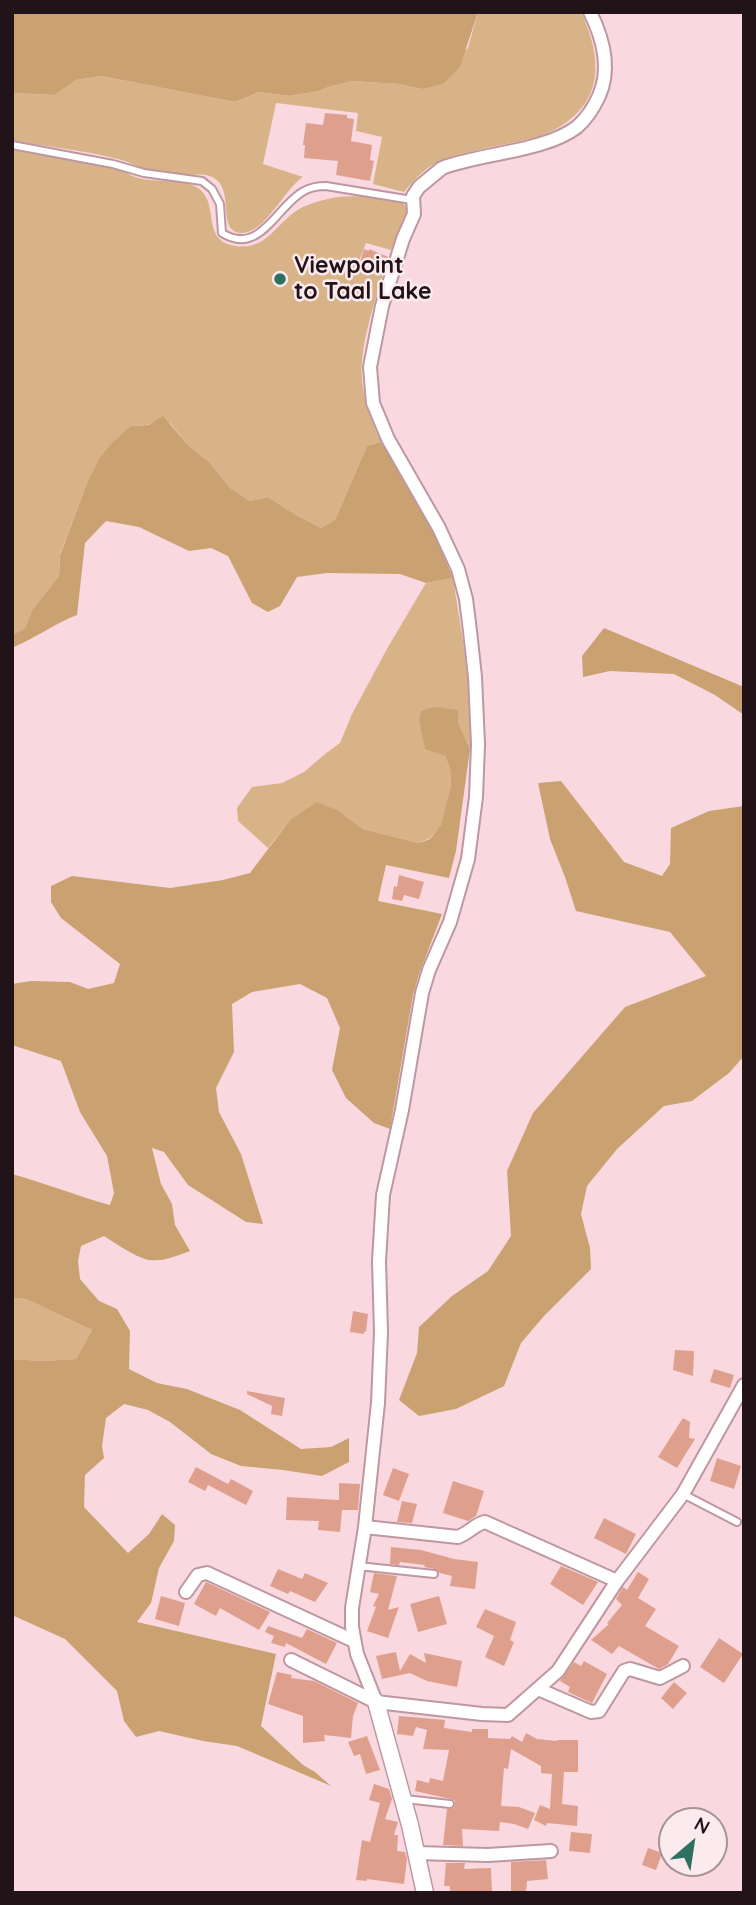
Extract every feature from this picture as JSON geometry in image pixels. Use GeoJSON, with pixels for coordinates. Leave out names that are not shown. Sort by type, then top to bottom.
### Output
{"type":"FeatureCollection","features":[{"type":"Feature","properties":{"kind":"street"},"geometry":{"type":"LineString","coordinates":[[425,1893],[376,1702],[354,1641],[352,1608],[365,1527],[378,1403],[381,1332],[379,1261],[385,1181],[399,1126],[425,981],[450,922],[468,859],[475,809],[478,744],[470,631],[466,599],[458,569],[439,528],[388,439],[373,403],[370,367],[382,306],[414,214],[414,193],[442,168],[552,139],[581,123],[602,89],[605,68],[602,45],[590,12]]}},
{"type":"Feature","properties":{"kind":"street"},"geometry":{"type":"LineString","coordinates":[[291,1660],[376,1702],[508,1715],[558,1671],[617,1581],[683,1494],[744,1385]]}},
{"type":"Feature","properties":{"kind":"street"},"geometry":{"type":"LineString","coordinates":[[365,1527],[458,1537],[469,1533],[478,1523],[485,1522],[617,1581]]}},
{"type":"Feature","properties":{"kind":"street"},"geometry":{"type":"LineString","coordinates":[[186,1592],[198,1575],[207,1573],[354,1641]]}},
{"type":"Feature","properties":{"kind":"street"},"geometry":{"type":"LineString","coordinates":[[538,1689],[591,1712],[598,1711],[624,1671],[630,1669],[660,1678],[683,1666]]}},
{"type":"Feature","properties":{"kind":"street"},"geometry":{"type":"LineString","coordinates":[[416,1853],[488,1855],[551,1851]]}},
{"type":"Feature","properties":{"kind":"lane"},"geometry":{"type":"LineString","coordinates":[[12,145],[90,159],[144,173],[202,181],[212,189],[220,204],[222,233],[244,239],[263,230],[295,197],[314,187],[326,186],[412,200]]}},
{"type":"Feature","properties":{"kind":"lane"},"geometry":{"type":"LineString","coordinates":[[683,1494],[737,1522]]}},
{"type":"Feature","properties":{"kind":"lane"},"geometry":{"type":"LineString","coordinates":[[358,1566],[433,1574]]}},
{"type":"Feature","properties":{"kind":"lane"},"geometry":{"type":"LineString","coordinates":[[403,1799],[450,1804]]}},
{"type":"Feature","properties":{"kind":"shaded area"},"geometry":{"type":"Polygon","coordinates":[[[12,12],[478,12],[460,67],[443,84],[421,89],[399,84],[352,81],[289,96],[259,92],[235,102],[101,76],[76,80],[54,95],[12,93],[12,12]]]}},
{"type":"Feature","properties":{"kind":"shaded area"},"geometry":{"type":"Polygon","coordinates":[[[478,12],[581,12],[594,49],[596,67],[588,98],[579,111],[565,123],[546,134],[436,163],[416,178],[404,192],[373,184],[382,137],[356,131],[358,113],[276,103],[263,164],[303,177],[266,219],[250,231],[241,233],[233,231],[229,225],[223,191],[212,177],[157,172],[105,156],[12,140],[12,93],[53,95],[76,80],[101,76],[235,102],[259,92],[289,96],[352,81],[399,84],[421,89],[468,48],[478,12]]]}},
{"type":"Feature","properties":{"kind":"shaded area"},"geometry":{"type":"Polygon","coordinates":[[[12,149],[122,169],[147,180],[194,186],[207,200],[216,234],[231,245],[254,245],[303,207],[328,199],[353,196],[378,198],[406,206],[407,212],[391,250],[366,243],[357,266],[383,274],[368,327],[362,368],[367,404],[381,442],[367,446],[335,520],[321,528],[268,497],[250,501],[230,488],[210,463],[188,445],[170,423],[131,426],[86,486],[60,554],[59,576],[32,610],[25,628],[12,635],[12,149]]]}},
{"type":"Feature","properties":{"kind":"shaded area"},"geometry":{"type":"Polygon","coordinates":[[[163,416],[188,445],[210,463],[230,488],[250,501],[268,497],[321,528],[335,520],[367,446],[381,442],[433,532],[453,578],[426,583],[400,574],[327,573],[297,577],[280,606],[268,612],[252,603],[228,556],[211,548],[189,551],[139,527],[106,521],[85,543],[77,615],[12,648],[12,635],[25,628],[32,610],[59,576],[60,555],[99,459],[131,426],[149,425],[163,416]]]}},
{"type":"Feature","properties":{"kind":"shaded area"},"geometry":{"type":"Polygon","coordinates":[[[453,578],[468,686],[470,749],[457,723],[435,707],[427,710],[419,722],[425,748],[445,756],[450,769],[451,785],[441,826],[430,838],[419,843],[363,829],[339,811],[290,820],[268,848],[238,821],[237,808],[252,787],[282,783],[304,772],[340,743],[352,714],[388,647],[426,583],[453,578]]]}},
{"type":"Feature","properties":{"kind":"shaded area"},"geometry":{"type":"Polygon","coordinates":[[[604,628],[744,687],[744,715],[715,695],[674,674],[610,671],[583,677],[582,656],[604,628]]]}},
{"type":"Feature","properties":{"kind":"shaded area"},"geometry":{"type":"Polygon","coordinates":[[[434,707],[458,710],[458,723],[470,749],[456,851],[449,878],[386,865],[378,901],[442,914],[413,995],[390,1129],[374,1123],[346,1098],[332,1070],[340,1028],[327,998],[300,984],[252,992],[232,1004],[234,1052],[216,1088],[219,1112],[241,1154],[263,1224],[246,1222],[188,1185],[164,1152],[152,1148],[161,1184],[172,1204],[175,1225],[190,1251],[166,1259],[150,1260],[133,1254],[104,1236],[81,1246],[78,1261],[80,1279],[99,1301],[117,1309],[130,1331],[129,1369],[157,1383],[187,1389],[240,1410],[301,1449],[331,1447],[349,1438],[349,1462],[322,1476],[241,1466],[211,1454],[170,1422],[148,1410],[124,1404],[106,1418],[102,1446],[104,1458],[85,1475],[84,1507],[128,1553],[149,1534],[162,1514],[175,1525],[174,1541],[159,1568],[151,1603],[137,1622],[276,1654],[261,1726],[303,1765],[331,1786],[237,1746],[159,1731],[136,1737],[124,1721],[117,1691],[65,1639],[12,1615],[12,1359],[76,1359],[92,1330],[26,1299],[12,1298],[12,1174],[110,1205],[114,1193],[107,1156],[80,1112],[61,1061],[12,1045],[12,984],[31,981],[70,982],[88,989],[114,983],[120,964],[61,918],[51,902],[51,886],[72,876],[170,888],[250,873],[290,820],[317,802],[339,811],[363,829],[419,843],[430,839],[441,825],[451,785],[450,769],[445,756],[425,749],[419,722],[421,711],[434,707]]]}},
{"type":"Feature","properties":{"kind":"shaded area"},"geometry":{"type":"Polygon","coordinates":[[[561,781],[624,862],[662,876],[670,864],[671,828],[709,811],[744,806],[744,1056],[729,1073],[692,1101],[664,1106],[617,1149],[587,1186],[581,1214],[590,1248],[591,1269],[521,1343],[504,1386],[456,1409],[419,1416],[399,1400],[417,1353],[419,1327],[452,1296],[488,1271],[511,1236],[507,1171],[533,1113],[625,1007],[706,976],[670,932],[576,911],[550,839],[538,783],[561,781]]]}},
{"type":"Feature","properties":{"kind":"shaded area"},"geometry":{"type":"Polygon","coordinates":[[[12,1298],[26,1299],[92,1330],[76,1359],[12,1359],[12,1298]]]}},
{"type":"Feature","properties":{"kind":"building"},"geometry":{"type":"Polygon","coordinates":[[[325,113],[347,115],[347,118],[354,119],[351,141],[372,145],[370,160],[374,161],[370,181],[336,175],[338,161],[304,158],[306,123],[323,125],[325,113]]]}},
{"type":"Feature","properties":{"kind":"building"},"geometry":{"type":"Polygon","coordinates":[[[364,249],[388,257],[385,269],[360,262],[364,249]]]}},
{"type":"Feature","properties":{"kind":"building"},"geometry":{"type":"Polygon","coordinates":[[[399,875],[424,882],[419,899],[404,895],[402,901],[392,899],[399,875]]]}},
{"type":"Feature","properties":{"kind":"building"},"geometry":{"type":"Polygon","coordinates":[[[353,1311],[368,1314],[364,1334],[350,1332],[353,1311]]]}},
{"type":"Feature","properties":{"kind":"building"},"geometry":{"type":"Polygon","coordinates":[[[675,1350],[694,1351],[693,1376],[673,1370],[675,1350]]]}},
{"type":"Feature","properties":{"kind":"building"},"geometry":{"type":"Polygon","coordinates":[[[714,1369],[734,1375],[730,1388],[710,1382],[714,1369]]]}},
{"type":"Feature","properties":{"kind":"building"},"geometry":{"type":"Polygon","coordinates":[[[247,1391],[285,1398],[282,1416],[271,1414],[272,1406],[247,1394],[247,1391]]]}},
{"type":"Feature","properties":{"kind":"building"},"geometry":{"type":"Polygon","coordinates":[[[683,1418],[690,1422],[689,1438],[695,1439],[677,1468],[658,1457],[683,1418]]]}},
{"type":"Feature","properties":{"kind":"building"},"geometry":{"type":"Polygon","coordinates":[[[717,1458],[741,1466],[734,1489],[710,1481],[717,1458]]]}},
{"type":"Feature","properties":{"kind":"building"},"geometry":{"type":"Polygon","coordinates":[[[196,1467],[228,1484],[231,1479],[253,1491],[246,1505],[208,1485],[205,1491],[188,1482],[196,1467]]]}},
{"type":"Feature","properties":{"kind":"building"},"geometry":{"type":"Polygon","coordinates":[[[393,1468],[409,1474],[399,1501],[383,1495],[393,1468]]]}},
{"type":"Feature","properties":{"kind":"building"},"geometry":{"type":"Polygon","coordinates":[[[453,1481],[484,1491],[476,1516],[468,1521],[443,1513],[453,1481]]]}},
{"type":"Feature","properties":{"kind":"building"},"geometry":{"type":"Polygon","coordinates":[[[339,1483],[360,1484],[358,1510],[342,1510],[340,1532],[318,1530],[319,1521],[286,1520],[287,1497],[339,1500],[339,1483]]]}},
{"type":"Feature","properties":{"kind":"building"},"geometry":{"type":"Polygon","coordinates":[[[402,1501],[417,1504],[412,1523],[397,1522],[402,1501]]]}},
{"type":"Feature","properties":{"kind":"building"},"geometry":{"type":"Polygon","coordinates":[[[604,1518],[636,1534],[626,1554],[594,1538],[604,1518]]]}},
{"type":"Feature","properties":{"kind":"building"},"geometry":{"type":"Polygon","coordinates":[[[391,1547],[421,1550],[478,1562],[475,1589],[450,1586],[452,1576],[424,1567],[425,1565],[400,1562],[399,1565],[390,1564],[391,1547]]]}},
{"type":"Feature","properties":{"kind":"building"},"geometry":{"type":"Polygon","coordinates":[[[561,1566],[598,1582],[583,1605],[550,1584],[561,1566]]]}},
{"type":"Feature","properties":{"kind":"building"},"geometry":{"type":"Polygon","coordinates":[[[278,1569],[302,1579],[305,1573],[328,1583],[315,1602],[270,1586],[278,1569]]]}},
{"type":"Feature","properties":{"kind":"building"},"geometry":{"type":"Polygon","coordinates":[[[638,1572],[649,1579],[638,1598],[656,1609],[645,1626],[679,1646],[668,1664],[659,1669],[619,1646],[612,1654],[591,1640],[609,1624],[607,1623],[622,1605],[616,1599],[623,1587],[627,1590],[638,1572]]]}},
{"type":"Feature","properties":{"kind":"building"},"geometry":{"type":"Polygon","coordinates":[[[374,1573],[397,1576],[388,1610],[399,1607],[388,1638],[367,1631],[379,1594],[370,1592],[374,1573]]]}},
{"type":"Feature","properties":{"kind":"building"},"geometry":{"type":"Polygon","coordinates":[[[206,1582],[270,1612],[259,1630],[220,1608],[216,1616],[194,1604],[206,1582]]]}},
{"type":"Feature","properties":{"kind":"building"},"geometry":{"type":"Polygon","coordinates":[[[161,1596],[185,1603],[179,1626],[155,1619],[161,1596]]]}},
{"type":"Feature","properties":{"kind":"building"},"geometry":{"type":"Polygon","coordinates":[[[439,1596],[447,1624],[418,1632],[410,1604],[439,1596]]]}},
{"type":"Feature","properties":{"kind":"building"},"geometry":{"type":"Polygon","coordinates":[[[485,1609],[516,1622],[510,1640],[514,1642],[504,1666],[485,1657],[494,1636],[476,1627],[485,1609]]]}},
{"type":"Feature","properties":{"kind":"building"},"geometry":{"type":"Polygon","coordinates":[[[268,1626],[302,1638],[307,1629],[337,1643],[326,1664],[286,1643],[285,1647],[271,1643],[274,1636],[265,1632],[268,1626]]]}},
{"type":"Feature","properties":{"kind":"building"},"geometry":{"type":"Polygon","coordinates":[[[719,1638],[743,1654],[724,1683],[700,1667],[719,1638]]]}},
{"type":"Feature","properties":{"kind":"building"},"geometry":{"type":"Polygon","coordinates":[[[396,1652],[400,1671],[410,1654],[426,1663],[424,1653],[462,1661],[457,1687],[427,1681],[410,1673],[382,1679],[376,1656],[396,1652]]]}},
{"type":"Feature","properties":{"kind":"building"},"geometry":{"type":"Polygon","coordinates":[[[584,1661],[607,1674],[592,1703],[568,1692],[570,1687],[560,1681],[574,1662],[581,1666],[584,1661]]]}},
{"type":"Feature","properties":{"kind":"building"},"geometry":{"type":"Polygon","coordinates":[[[277,1672],[292,1675],[291,1678],[314,1681],[358,1703],[353,1716],[351,1738],[324,1735],[325,1741],[303,1743],[303,1716],[268,1704],[277,1672]]]}},
{"type":"Feature","properties":{"kind":"building"},"geometry":{"type":"Polygon","coordinates":[[[674,1682],[687,1693],[673,1709],[661,1698],[674,1682]]]}},
{"type":"Feature","properties":{"kind":"building"},"geometry":{"type":"Polygon","coordinates":[[[399,1716],[445,1720],[444,1728],[472,1732],[472,1729],[488,1729],[488,1738],[510,1739],[512,1736],[522,1742],[526,1733],[537,1739],[578,1740],[578,1772],[564,1772],[562,1804],[578,1806],[577,1826],[547,1823],[546,1826],[534,1820],[540,1805],[550,1809],[552,1774],[541,1773],[541,1766],[511,1749],[508,1769],[504,1768],[501,1806],[519,1807],[535,1813],[528,1829],[500,1822],[499,1831],[462,1829],[463,1846],[443,1845],[447,1809],[454,1808],[455,1801],[415,1791],[417,1780],[429,1783],[430,1778],[443,1781],[449,1750],[423,1749],[427,1730],[416,1727],[413,1736],[397,1734],[399,1716]]]}},
{"type":"Feature","properties":{"kind":"building"},"geometry":{"type":"Polygon","coordinates":[[[367,1736],[380,1770],[366,1774],[360,1754],[354,1756],[348,1742],[367,1736]]]}},
{"type":"Feature","properties":{"kind":"building"},"geometry":{"type":"Polygon","coordinates":[[[374,1784],[389,1789],[392,1799],[385,1819],[398,1822],[394,1835],[398,1835],[397,1851],[405,1852],[407,1859],[404,1884],[356,1880],[362,1840],[370,1842],[380,1803],[369,1800],[374,1784]]]}},
{"type":"Feature","properties":{"kind":"building"},"geometry":{"type":"Polygon","coordinates":[[[571,1832],[592,1834],[590,1853],[569,1851],[571,1832]]]}},
{"type":"Feature","properties":{"kind":"building"},"geometry":{"type":"Polygon","coordinates":[[[648,1848],[658,1852],[656,1870],[642,1865],[648,1848]]]}},
{"type":"Feature","properties":{"kind":"building"},"geometry":{"type":"Polygon","coordinates":[[[546,1860],[548,1879],[527,1881],[526,1893],[511,1893],[511,1862],[546,1860]]]}},
{"type":"Feature","properties":{"kind":"building"},"geometry":{"type":"Polygon","coordinates":[[[446,1863],[465,1863],[464,1869],[491,1868],[492,1893],[450,1893],[450,1886],[444,1886],[446,1863]]]}},
{"type":"Feature","properties":{"kind":"place","name":"Viewpoint to Taal Lake"},"geometry":{"type":"Point","coordinates":[280,279]}}]}
